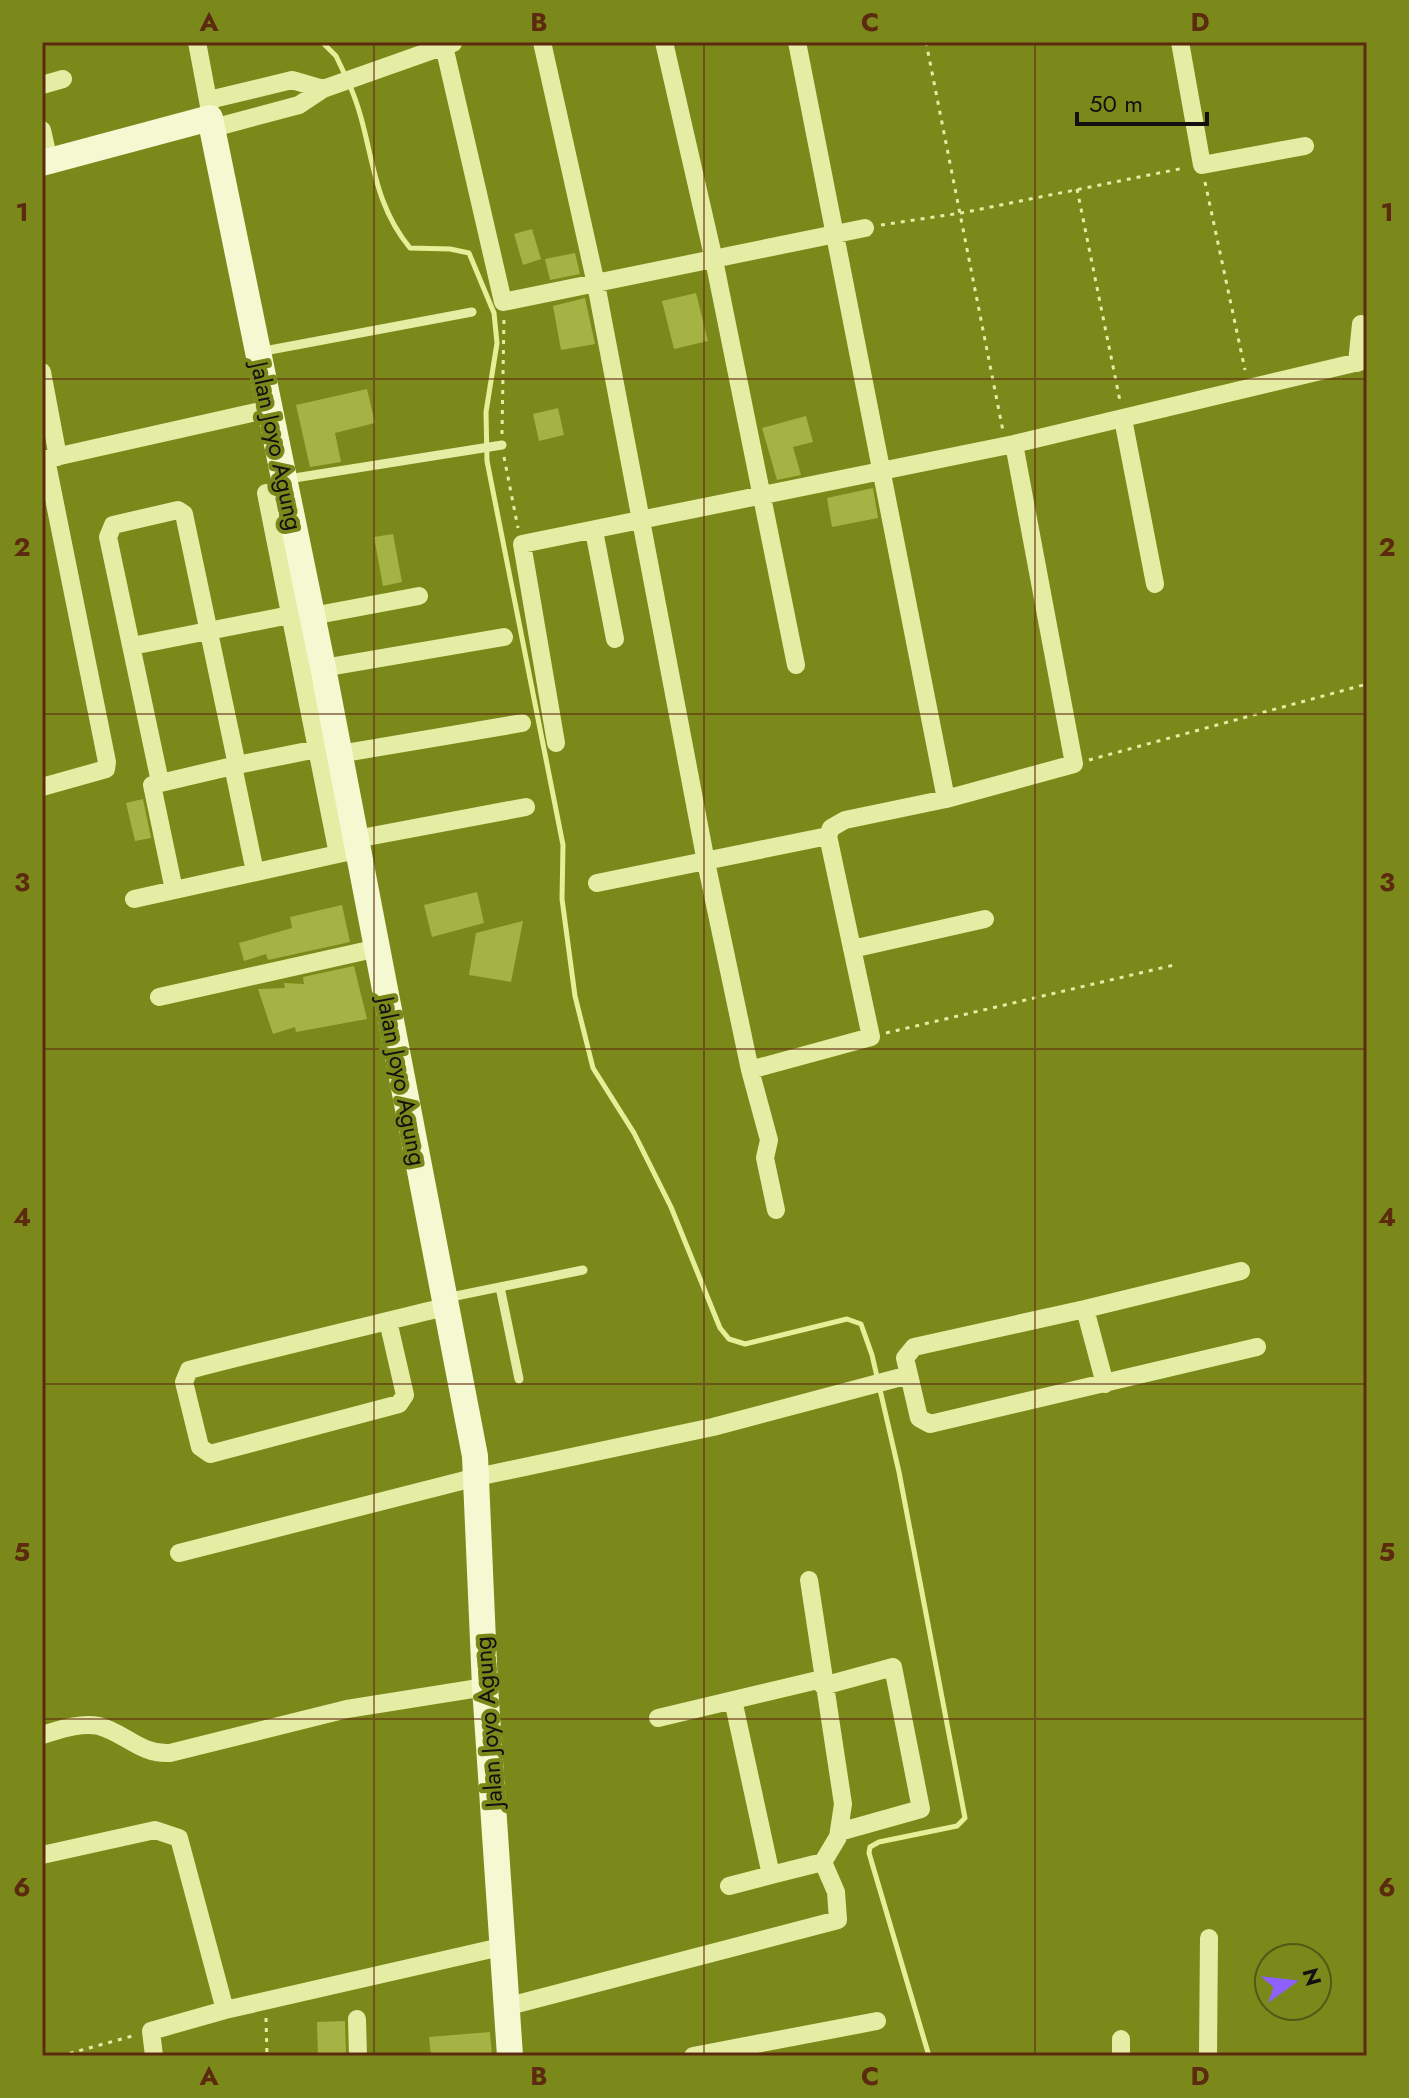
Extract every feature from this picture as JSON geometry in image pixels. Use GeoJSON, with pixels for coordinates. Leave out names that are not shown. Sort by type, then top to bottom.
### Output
{"type":"FeatureCollection","features":[{"type":"Feature","properties":{"kind":"main road"},"geometry":{"type":"LineString","coordinates":[[46,162],[211,115]]}},
{"type":"Feature","properties":{"kind":"main road","name":"Jalan Joyo Agung"},"geometry":{"type":"LineString","coordinates":[[211,115],[269,409],[275,486],[301,615],[323,668],[328,751],[378,948],[477,1477],[485,1687],[505,1946],[510,2056]]}},
{"type":"Feature","properties":{"kind":"street"},"geometry":{"type":"LineString","coordinates":[[197,42],[211,115]]}},
{"type":"Feature","properties":{"kind":"street"},"geometry":{"type":"LineString","coordinates":[[542,42],[596,284],[706,862],[750,1070],[769,1140],[765,1158],[776,1210]]}},
{"type":"Feature","properties":{"kind":"street"},"geometry":{"type":"LineString","coordinates":[[664,42],[714,260],[796,665]]}},
{"type":"Feature","properties":{"kind":"street"},"geometry":{"type":"LineString","coordinates":[[797,42],[946,799]]}},
{"type":"Feature","properties":{"kind":"street"},"geometry":{"type":"LineString","coordinates":[[1180,42],[1202,165],[1305,146]]}},
{"type":"Feature","properties":{"kind":"street"},"geometry":{"type":"LineString","coordinates":[[211,115],[299,105],[340,84],[450,44],[503,302],[865,228]]}},
{"type":"Feature","properties":{"kind":"street"},"geometry":{"type":"LineString","coordinates":[[42,85],[63,79]]}},
{"type":"Feature","properties":{"kind":"street"},"geometry":{"type":"LineString","coordinates":[[211,115],[292,80],[340,84]]}},
{"type":"Feature","properties":{"kind":"street"},"geometry":{"type":"LineString","coordinates":[[42,130],[46,162]]}},
{"type":"Feature","properties":{"kind":"street"},"geometry":{"type":"LineString","coordinates":[[556,743],[522,544],[1010,445],[1362,362],[1361,324]]}},
{"type":"Feature","properties":{"kind":"street"},"geometry":{"type":"LineString","coordinates":[[42,372],[49,459],[107,762],[106,769],[42,787]]}},
{"type":"Feature","properties":{"kind":"street"},"geometry":{"type":"LineString","coordinates":[[49,459],[269,409]]}},
{"type":"Feature","properties":{"kind":"street"},"geometry":{"type":"LineString","coordinates":[[1123,419],[1155,584]]}},
{"type":"Feature","properties":{"kind":"street"},"geometry":{"type":"LineString","coordinates":[[750,1070],[871,1037],[828,836],[831,828],[845,820],[946,799],[1074,764],[1010,445]]}},
{"type":"Feature","properties":{"kind":"street"},"geometry":{"type":"LineString","coordinates":[[160,782],[108,530],[113,525],[178,510],[184,514],[255,872]]}},
{"type":"Feature","properties":{"kind":"street"},"geometry":{"type":"LineString","coordinates":[[594,531],[615,639]]}},
{"type":"Feature","properties":{"kind":"street"},"geometry":{"type":"LineString","coordinates":[[132,646],[208,630],[419,596]]}},
{"type":"Feature","properties":{"kind":"street"},"geometry":{"type":"LineString","coordinates":[[301,615],[328,751]]}},
{"type":"Feature","properties":{"kind":"street"},"geometry":{"type":"LineString","coordinates":[[323,668],[504,637]]}},
{"type":"Feature","properties":{"kind":"street"},"geometry":{"type":"LineString","coordinates":[[174,890],[152,785],[235,766],[522,723]]}},
{"type":"Feature","properties":{"kind":"street"},"geometry":{"type":"LineString","coordinates":[[134,899],[526,807]]}},
{"type":"Feature","properties":{"kind":"street"},"geometry":{"type":"LineString","coordinates":[[597,883],[828,836]]}},
{"type":"Feature","properties":{"kind":"street"},"geometry":{"type":"LineString","coordinates":[[852,949],[985,919]]}},
{"type":"Feature","properties":{"kind":"street"},"geometry":{"type":"LineString","coordinates":[[159,997],[378,948]]}},
{"type":"Feature","properties":{"kind":"street"},"geometry":{"type":"LineString","coordinates":[[1241,1271],[914,1347],[905,1358],[919,1418],[930,1424],[1257,1347]]}},
{"type":"Feature","properties":{"kind":"street"},"geometry":{"type":"LineString","coordinates":[[388,1321],[405,1395],[399,1404],[210,1454],[200,1447],[184,1382],[189,1370],[388,1321],[444,1303]]}},
{"type":"Feature","properties":{"kind":"street"},"geometry":{"type":"LineString","coordinates":[[1085,1309],[1105,1384]]}},
{"type":"Feature","properties":{"kind":"street"},"geometry":{"type":"LineString","coordinates":[[179,1553],[477,1477],[713,1427],[909,1375]]}},
{"type":"Feature","properties":{"kind":"street"},"geometry":{"type":"LineString","coordinates":[[729,1886],[823,1862],[839,1832],[843,1804],[822,1682],[809,1580]]}},
{"type":"Feature","properties":{"kind":"street"},"geometry":{"type":"LineString","coordinates":[[658,1718],[893,1667],[921,1809],[839,1832]]}},
{"type":"Feature","properties":{"kind":"street"},"geometry":{"type":"LineString","coordinates":[[42,1735],[81,1725],[99,1726],[147,1751],[170,1753],[347,1709],[485,1687]]}},
{"type":"Feature","properties":{"kind":"street"},"geometry":{"type":"LineString","coordinates":[[733,1700],[771,1875]]}},
{"type":"Feature","properties":{"kind":"street"},"geometry":{"type":"LineString","coordinates":[[42,1855],[155,1830],[179,1838],[225,2010]]}},
{"type":"Feature","properties":{"kind":"street"},"geometry":{"type":"LineString","coordinates":[[509,2006],[838,1920],[836,1892],[823,1862]]}},
{"type":"Feature","properties":{"kind":"street"},"geometry":{"type":"LineString","coordinates":[[1208,2056],[1209,1938]]}},
{"type":"Feature","properties":{"kind":"street"},"geometry":{"type":"LineString","coordinates":[[154,2056],[151,2031],[225,2010],[505,1946]]}},
{"type":"Feature","properties":{"kind":"street"},"geometry":{"type":"LineString","coordinates":[[357,2019],[358,2056]]}},
{"type":"Feature","properties":{"kind":"street"},"geometry":{"type":"LineString","coordinates":[[693,2056],[877,2021]]}},
{"type":"Feature","properties":{"kind":"lane"},"geometry":{"type":"LineString","coordinates":[[258,352],[472,312]]}},
{"type":"Feature","properties":{"kind":"lane"},"geometry":{"type":"LineString","coordinates":[[275,486],[498,445]]}},
{"type":"Feature","properties":{"kind":"lane"},"geometry":{"type":"LineString","coordinates":[[444,1303],[500,1287],[583,1270]]}},
{"type":"Feature","properties":{"kind":"lane"},"geometry":{"type":"LineString","coordinates":[[500,1287],[519,1379]]}},
{"type":"Feature","properties":{"kind":"path"},"geometry":{"type":"LineString","coordinates":[[926,42],[1010,445]]}},
{"type":"Feature","properties":{"kind":"path"},"geometry":{"type":"LineString","coordinates":[[865,228],[961,213],[1202,165],[1249,389]]}},
{"type":"Feature","properties":{"kind":"path"},"geometry":{"type":"LineString","coordinates":[[1077,189],[1123,419]]}},
{"type":"Feature","properties":{"kind":"path"},"geometry":{"type":"LineString","coordinates":[[503,302],[498,445],[522,544]]}},
{"type":"Feature","properties":{"kind":"path"},"geometry":{"type":"LineString","coordinates":[[1074,764],[1367,684]]}},
{"type":"Feature","properties":{"kind":"path"},"geometry":{"type":"LineString","coordinates":[[871,1037],[1174,965]]}},
{"type":"Feature","properties":{"kind":"path"},"geometry":{"type":"LineString","coordinates":[[266,2018],[267,2056]]}},
{"type":"Feature","properties":{"kind":"path"},"geometry":{"type":"LineString","coordinates":[[60,2056],[151,2031]]}},
{"type":"Feature","properties":{"kind":"building"},"geometry":{"type":"Polygon","coordinates":[[[532,229],[541,259],[523,265],[514,234],[532,229]]]}},
{"type":"Feature","properties":{"kind":"building"},"geometry":{"type":"Polygon","coordinates":[[[575,253],[580,274],[550,280],[545,259],[575,253]]]}},
{"type":"Feature","properties":{"kind":"building"},"geometry":{"type":"Polygon","coordinates":[[[696,293],[708,341],[674,349],[662,301],[696,293]]]}},
{"type":"Feature","properties":{"kind":"building"},"geometry":{"type":"Polygon","coordinates":[[[585,298],[595,344],[561,350],[553,306],[585,298]]]}},
{"type":"Feature","properties":{"kind":"building"},"geometry":{"type":"Polygon","coordinates":[[[367,389],[375,423],[335,433],[341,462],[310,467],[296,405],[367,389]]]}},
{"type":"Feature","properties":{"kind":"building"},"geometry":{"type":"Polygon","coordinates":[[[558,408],[564,435],[539,441],[533,414],[558,408]]]}},
{"type":"Feature","properties":{"kind":"building"},"geometry":{"type":"Polygon","coordinates":[[[806,416],[813,442],[793,447],[801,475],[777,480],[762,428],[806,416]]]}},
{"type":"Feature","properties":{"kind":"building"},"geometry":{"type":"Polygon","coordinates":[[[873,488],[878,518],[832,527],[827,498],[873,488]]]}},
{"type":"Feature","properties":{"kind":"building"},"geometry":{"type":"Polygon","coordinates":[[[393,534],[402,582],[383,586],[374,537],[393,534]]]}},
{"type":"Feature","properties":{"kind":"building"},"geometry":{"type":"Polygon","coordinates":[[[143,799],[151,838],[135,841],[126,803],[143,799]]]}},
{"type":"Feature","properties":{"kind":"building"},"geometry":{"type":"Polygon","coordinates":[[[477,892],[484,923],[432,937],[424,905],[477,892]]]}},
{"type":"Feature","properties":{"kind":"building"},"geometry":{"type":"Polygon","coordinates":[[[342,905],[350,942],[268,960],[266,954],[244,961],[239,943],[292,928],[290,917],[342,905]]]}},
{"type":"Feature","properties":{"kind":"building"},"geometry":{"type":"Polygon","coordinates":[[[523,921],[511,982],[469,975],[476,933],[523,921]]]}},
{"type":"Feature","properties":{"kind":"building"},"geometry":{"type":"Polygon","coordinates":[[[354,966],[367,1019],[296,1032],[295,1027],[273,1034],[258,989],[285,988],[284,983],[304,984],[303,977],[354,966]]]}},
{"type":"Feature","properties":{"kind":"building"},"geometry":{"type":"Polygon","coordinates":[[[345,2021],[346,2056],[318,2056],[317,2022],[345,2021]]]}},
{"type":"Feature","properties":{"kind":"building"},"geometry":{"type":"Polygon","coordinates":[[[490,2032],[492,2056],[431,2056],[429,2037],[490,2032]]]}},
{"type":"Feature","properties":{"kind":"waterway"},"geometry":{"type":"LineString","coordinates":[[322,42],[336,56],[346,77]]}},
{"type":"Feature","properties":{"kind":"waterway"},"geometry":{"type":"LineString","coordinates":[[350,86],[379,189],[396,229],[410,248],[469,253],[494,313],[497,343],[486,412],[487,461],[563,845],[562,899],[575,996],[593,1068],[634,1133],[671,1207],[720,1328],[729,1339],[745,1344],[847,1319],[861,1324],[872,1355],[899,1472],[965,1818],[957,1826],[879,1842],[870,1847],[869,1853],[929,2056]]}}]}
